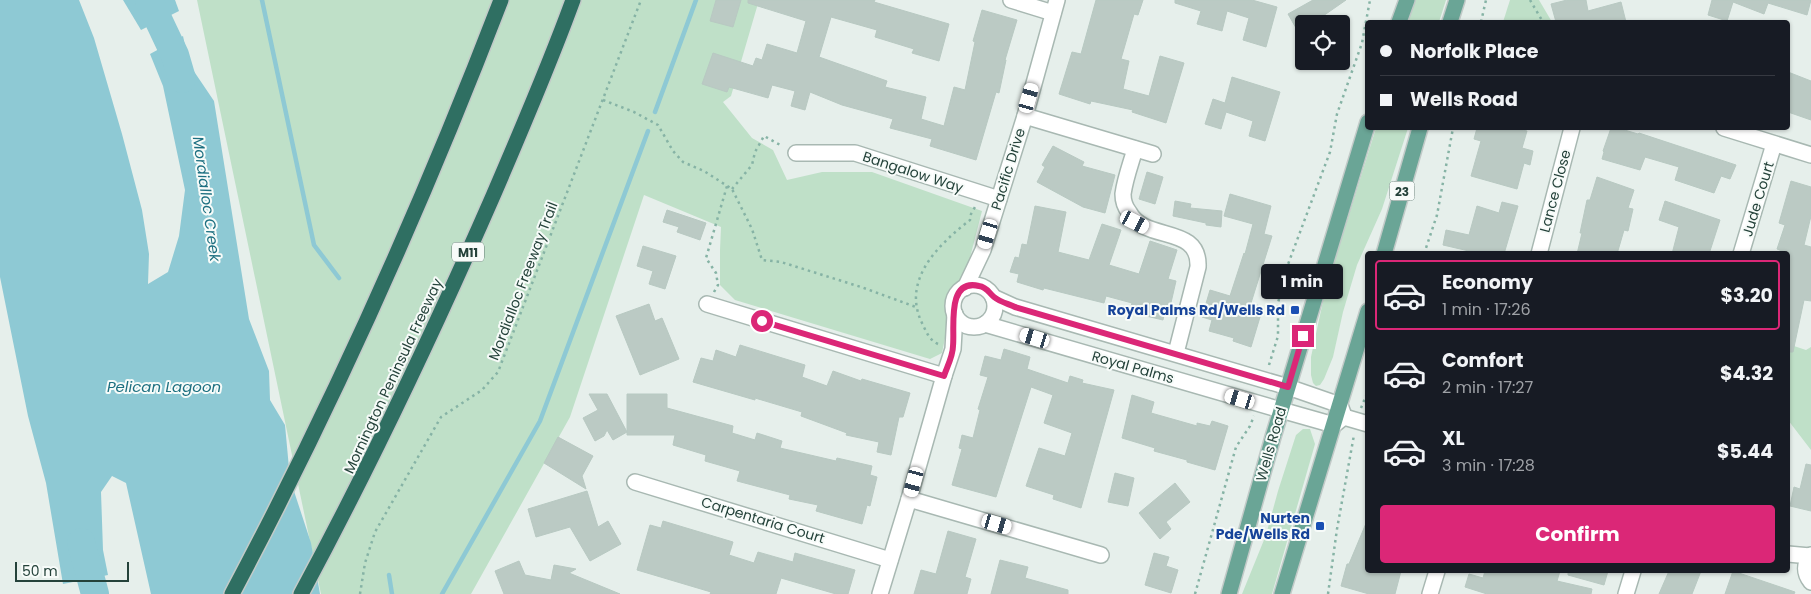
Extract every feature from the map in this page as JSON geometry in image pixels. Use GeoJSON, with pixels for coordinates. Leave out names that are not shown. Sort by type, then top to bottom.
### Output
{"type":"FeatureCollection","features":[{"type":"Feature","properties":{"kind":"highway"},"geometry":{"type":"LineString","coordinates":[[232,594],[282,501],[393,264],[439,157],[501,0]]}},
{"type":"Feature","properties":{"kind":"highway","name":"Mornington Peninsula Freeway"},"geometry":{"type":"LineString","coordinates":[[301,594],[352,499],[450,294],[518,136],[573,0]]}},
{"type":"Feature","properties":{"kind":"main road"},"geometry":{"type":"LineString","coordinates":[[1401,20],[1407,0]]}},
{"type":"Feature","properties":{"kind":"main road"},"geometry":{"type":"LineString","coordinates":[[1451,20],[1457,0]]}},
{"type":"Feature","properties":{"kind":"main road","name":"Wells Road"},"geometry":{"type":"LineString","coordinates":[[1229,594],[1281,410],[1366,130]]}},
{"type":"Feature","properties":{"kind":"main road","name":"23"},"geometry":{"type":"LineString","coordinates":[[1385,251],[1419,130]]}},
{"type":"Feature","properties":{"kind":"main road"},"geometry":{"type":"LineString","coordinates":[[1282,594],[1349,418],[1365,328]]}},
{"type":"Feature","properties":{"kind":"street"},"geometry":{"type":"LineString","coordinates":[[1011,0],[1055,7]]}},
{"type":"Feature","properties":{"kind":"street","name":"Pacific Drive"},"geometry":{"type":"LineString","coordinates":[[965,288],[983,250],[1055,7]]}},
{"type":"Feature","properties":{"kind":"street"},"geometry":{"type":"LineString","coordinates":[[1024,116],[1153,154]]}},
{"type":"Feature","properties":{"kind":"street","name":"Lance Close"},"geometry":{"type":"LineString","coordinates":[[1540,251],[1571,130]]}},
{"type":"Feature","properties":{"kind":"street"},"geometry":{"type":"LineString","coordinates":[[1730,130],[1811,155]]}},
{"type":"Feature","properties":{"kind":"street","name":"Jude Court"},"geometry":{"type":"LineString","coordinates":[[1742,251],[1774,144]]}},
{"type":"Feature","properties":{"kind":"street"},"geometry":{"type":"LineString","coordinates":[[1135,149],[1123,195],[1124,204],[1132,218],[1135,222],[1146,227],[1188,241],[1196,251],[1198,258],[1198,267],[1176,354]]}},
{"type":"Feature","properties":{"kind":"street","name":"Bangalow Way"},"geometry":{"type":"LineString","coordinates":[[796,153],[855,153],[999,199]]}},
{"type":"Feature","properties":{"kind":"street","name":"Pacific Drive"},"geometry":{"type":"LineString","coordinates":[[983,250],[989,293]]}},
{"type":"Feature","properties":{"kind":"street"},"geometry":{"type":"LineString","coordinates":[[880,594],[953,349],[954,302],[960,291],[971,285],[989,293],[995,309],[990,320],[953,349]]}},
{"type":"Feature","properties":{"kind":"street","name":"Royal Palms"},"geometry":{"type":"LineString","coordinates":[[989,293],[1015,307],[1288,387],[1349,418]]}},
{"type":"Feature","properties":{"kind":"street"},"geometry":{"type":"LineString","coordinates":[[707,304],[944,376]]}},
{"type":"Feature","properties":{"kind":"street"},"geometry":{"type":"LineString","coordinates":[[955,314],[963,324],[980,326]]}},
{"type":"Feature","properties":{"kind":"street","name":"Royal Palms"},"geometry":{"type":"LineString","coordinates":[[980,326],[1090,355],[1259,405],[1281,410],[1349,418]]}},
{"type":"Feature","properties":{"kind":"street"},"geometry":{"type":"LineString","coordinates":[[1090,355],[1098,330]]}},
{"type":"Feature","properties":{"kind":"street","name":"Carpentaria Court"},"geometry":{"type":"LineString","coordinates":[[635,482],[890,560]]}},
{"type":"Feature","properties":{"kind":"street"},"geometry":{"type":"LineString","coordinates":[[909,499],[1101,555]]}},
{"type":"Feature","properties":{"kind":"street"},"geometry":{"type":"LineString","coordinates":[[1790,554],[1810,555],[1805,566],[1808,577]]}},
{"type":"Feature","properties":{"kind":"street"},"geometry":{"type":"LineString","coordinates":[[1790,562],[1808,577]]}},
{"type":"Feature","properties":{"kind":"street"},"geometry":{"type":"LineString","coordinates":[[1430,594],[1436,573]]}},
{"type":"Feature","properties":{"kind":"street"},"geometry":{"type":"LineString","coordinates":[[1626,594],[1632,573]]}},
{"type":"Feature","properties":{"kind":"path","name":"Mordialloc Freeway Trail"},"geometry":{"type":"LineString","coordinates":[[360,594],[375,532],[441,417],[482,390],[498,372],[641,0]]}},
{"type":"Feature","properties":{"kind":"path"},"geometry":{"type":"LineString","coordinates":[[1366,20],[1370,0]]}},
{"type":"Feature","properties":{"kind":"path"},"geometry":{"type":"LineString","coordinates":[[1481,20],[1486,0]]}},
{"type":"Feature","properties":{"kind":"path"},"geometry":{"type":"LineString","coordinates":[[1530,0],[1542,20]]}},
{"type":"Feature","properties":{"kind":"path"},"geometry":{"type":"LineString","coordinates":[[1266,381],[1278,336],[1278,304],[1287,268],[1330,152],[1337,114],[1362,43],[1365,27]]}},
{"type":"Feature","properties":{"kind":"path"},"geometry":{"type":"LineString","coordinates":[[603,100],[634,112],[658,125],[673,151],[683,162],[704,171],[732,189],[752,229],[762,260],[781,262],[861,287],[916,307]]}},
{"type":"Feature","properties":{"kind":"path"},"geometry":{"type":"LineString","coordinates":[[1425,251],[1437,216],[1453,130]]}},
{"type":"Feature","properties":{"kind":"path"},"geometry":{"type":"LineString","coordinates":[[732,189],[752,166],[755,152],[764,136],[796,153]]}},
{"type":"Feature","properties":{"kind":"path"},"geometry":{"type":"LineString","coordinates":[[707,304],[718,285],[716,273],[706,258],[728,186]]}},
{"type":"Feature","properties":{"kind":"path"},"geometry":{"type":"LineString","coordinates":[[953,349],[935,343],[928,336],[919,317],[914,295],[920,278],[938,248],[970,220],[980,194]]}},
{"type":"Feature","properties":{"kind":"path"},"geometry":{"type":"LineString","coordinates":[[1328,594],[1336,529],[1350,453],[1349,418],[1365,395]]}},
{"type":"Feature","properties":{"kind":"path"},"geometry":{"type":"LineString","coordinates":[[1195,594],[1236,447],[1250,426],[1259,405]]}},
{"type":"Feature","properties":{"kind":"green space"},"geometry":{"type":"Polygon","coordinates":[[[197,0],[759,0],[731,96],[723,102],[752,138],[773,150],[787,180],[822,172],[872,172],[982,211],[964,281],[953,298],[942,353],[930,359],[735,300],[720,285],[721,227],[644,195],[570,417],[471,594],[321,594],[197,0]]]}},
{"type":"Feature","properties":{"kind":"green space"},"geometry":{"type":"Polygon","coordinates":[[[1415,0],[1446,0],[1440,20],[1409,20],[1415,0]]]}},
{"type":"Feature","properties":{"kind":"green space"},"geometry":{"type":"Polygon","coordinates":[[[1510,0],[1539,0],[1551,20],[1504,20],[1510,0]]]}},
{"type":"Feature","properties":{"kind":"green space"},"geometry":{"type":"Polygon","coordinates":[[[1375,130],[1407,130],[1382,209],[1357,265],[1343,312],[1333,357],[1324,379],[1320,385],[1316,386],[1311,375],[1311,357],[1325,292],[1375,130]]]}},
{"type":"Feature","properties":{"kind":"green space"},"geometry":{"type":"Polygon","coordinates":[[[1790,345],[1806,350],[1811,347],[1811,450],[1790,423],[1790,345]]]}},
{"type":"Feature","properties":{"kind":"green space"},"geometry":{"type":"Polygon","coordinates":[[[1303,429],[1310,429],[1315,444],[1272,594],[1242,594],[1266,535],[1296,435],[1303,429]]]}},
{"type":"Feature","properties":{"kind":"water","name":"Pelican Lagoon"},"geometry":{"type":"Polygon","coordinates":[[[0,0],[79,0],[94,38],[142,210],[149,254],[148,284],[168,272],[179,236],[185,190],[163,86],[150,54],[183,36],[189,64],[214,101],[249,319],[269,371],[270,400],[285,425],[290,479],[311,543],[320,594],[151,594],[126,483],[112,476],[101,492],[103,550],[108,575],[63,584],[46,483],[28,416],[0,277],[0,0]]]}},
{"type":"Feature","properties":{"kind":"water"},"geometry":{"type":"Polygon","coordinates":[[[123,0],[175,0],[179,11],[141,30],[123,0]]]}},
{"type":"Feature","properties":{"kind":"building"},"geometry":{"type":"Polygon","coordinates":[[[716,0],[741,0],[733,27],[710,21],[716,0]]]}},
{"type":"Feature","properties":{"kind":"building"},"geometry":{"type":"Polygon","coordinates":[[[748,0],[875,0],[874,2],[949,24],[939,61],[912,53],[914,49],[875,37],[877,30],[831,17],[819,57],[887,81],[885,87],[926,97],[921,119],[944,126],[954,87],[965,90],[975,42],[973,41],[982,10],[1017,20],[1005,60],[999,93],[996,92],[976,160],[930,146],[932,139],[890,128],[893,119],[842,105],[810,92],[805,110],[791,106],[795,91],[772,85],[768,98],[729,87],[727,92],[702,84],[713,53],[753,66],[756,58],[762,60],[767,44],[797,53],[806,21],[748,3],[748,0]]]}},
{"type":"Feature","properties":{"kind":"building"},"geometry":{"type":"Polygon","coordinates":[[[1096,0],[1143,0],[1138,15],[1134,14],[1121,59],[1129,61],[1123,89],[1149,96],[1160,56],[1184,63],[1166,123],[1132,112],[1133,110],[1091,101],[1090,104],[1059,94],[1072,52],[1081,54],[1096,0]]]}},
{"type":"Feature","properties":{"kind":"building"},"geometry":{"type":"Polygon","coordinates":[[[1175,0],[1252,0],[1277,7],[1266,47],[1243,40],[1249,18],[1227,11],[1222,31],[1197,24],[1201,11],[1175,3],[1175,0]]]}},
{"type":"Feature","properties":{"kind":"building"},"geometry":{"type":"Polygon","coordinates":[[[1313,0],[1346,0],[1324,15],[1295,15],[1295,26],[1288,14],[1313,0]]]}},
{"type":"Feature","properties":{"kind":"building"},"geometry":{"type":"Polygon","coordinates":[[[1567,0],[1586,0],[1588,11],[1621,2],[1626,20],[1555,20],[1551,4],[1567,0]]]}},
{"type":"Feature","properties":{"kind":"building"},"geometry":{"type":"Polygon","coordinates":[[[1712,0],[1811,0],[1807,15],[1768,3],[1764,14],[1733,2],[1727,20],[1708,15],[1712,0]]]}},
{"type":"Feature","properties":{"kind":"building"},"geometry":{"type":"Polygon","coordinates":[[[1790,73],[1811,81],[1811,120],[1790,113],[1790,73]]]}},
{"type":"Feature","properties":{"kind":"building"},"geometry":{"type":"Polygon","coordinates":[[[1232,77],[1280,92],[1265,141],[1249,136],[1253,121],[1226,112],[1221,129],[1205,124],[1213,99],[1225,103],[1232,77]]]}},
{"type":"Feature","properties":{"kind":"building"},"geometry":{"type":"Polygon","coordinates":[[[1476,130],[1527,131],[1522,148],[1533,151],[1530,165],[1524,163],[1517,189],[1471,176],[1481,141],[1474,139],[1476,130]]]}},
{"type":"Feature","properties":{"kind":"building"},"geometry":{"type":"Polygon","coordinates":[[[1610,130],[1625,130],[1736,165],[1730,179],[1721,176],[1714,193],[1675,180],[1679,167],[1645,157],[1640,170],[1602,159],[1610,130]]]}},
{"type":"Feature","properties":{"kind":"building"},"geometry":{"type":"Polygon","coordinates":[[[1053,146],[1084,162],[1082,166],[1115,175],[1105,213],[1083,207],[1037,182],[1045,167],[1042,165],[1053,146]]]}},
{"type":"Feature","properties":{"kind":"building"},"geometry":{"type":"Polygon","coordinates":[[[1147,172],[1163,177],[1155,204],[1139,199],[1147,172]]]}},
{"type":"Feature","properties":{"kind":"building"},"geometry":{"type":"Polygon","coordinates":[[[1597,177],[1634,190],[1628,208],[1633,209],[1628,231],[1624,230],[1618,251],[1578,251],[1587,200],[1590,200],[1597,177]]]}},
{"type":"Feature","properties":{"kind":"building"},"geometry":{"type":"Polygon","coordinates":[[[1791,181],[1811,187],[1811,216],[1804,245],[1811,247],[1811,301],[1804,300],[1793,352],[1790,352],[1790,251],[1777,249],[1785,225],[1779,223],[1791,181]]]}},
{"type":"Feature","properties":{"kind":"building"},"geometry":{"type":"Polygon","coordinates":[[[1230,194],[1271,206],[1264,234],[1272,236],[1251,303],[1263,307],[1251,347],[1233,341],[1234,338],[1209,331],[1212,320],[1202,317],[1210,290],[1230,296],[1245,254],[1253,224],[1224,216],[1230,194]]]}},
{"type":"Feature","properties":{"kind":"building"},"geometry":{"type":"Polygon","coordinates":[[[1175,201],[1191,204],[1190,208],[1222,211],[1221,227],[1173,216],[1175,201]]]}},
{"type":"Feature","properties":{"kind":"building"},"geometry":{"type":"Polygon","coordinates":[[[1665,201],[1720,220],[1710,251],[1673,251],[1679,227],[1659,220],[1665,201]]]}},
{"type":"Feature","properties":{"kind":"building"},"geometry":{"type":"Polygon","coordinates":[[[1502,202],[1518,206],[1505,251],[1469,251],[1443,245],[1446,230],[1469,235],[1477,206],[1499,213],[1502,202]]]}},
{"type":"Feature","properties":{"kind":"building"},"geometry":{"type":"Polygon","coordinates":[[[1035,206],[1066,212],[1058,252],[1089,260],[1102,224],[1121,230],[1109,265],[1139,274],[1150,241],[1177,250],[1168,279],[1176,281],[1170,307],[1166,306],[1163,320],[1129,312],[1132,303],[1106,296],[1104,303],[1044,288],[1043,290],[1017,282],[1019,274],[1010,272],[1015,257],[1019,258],[1022,244],[1027,245],[1035,206]]]}},
{"type":"Feature","properties":{"kind":"building"},"geometry":{"type":"Polygon","coordinates":[[[667,210],[706,223],[700,240],[677,232],[679,227],[663,222],[667,210]]]}},
{"type":"Feature","properties":{"kind":"building"},"geometry":{"type":"Polygon","coordinates":[[[643,246],[676,256],[665,289],[649,284],[653,271],[637,266],[643,246]]]}},
{"type":"Feature","properties":{"kind":"building"},"geometry":{"type":"Polygon","coordinates":[[[649,304],[655,321],[662,318],[679,359],[640,375],[616,316],[649,304]]]}},
{"type":"Feature","properties":{"kind":"building"},"geometry":{"type":"Polygon","coordinates":[[[740,345],[805,365],[802,377],[827,386],[833,371],[861,381],[862,379],[910,393],[903,417],[899,417],[891,455],[877,452],[879,442],[846,435],[847,433],[801,416],[802,412],[693,382],[701,358],[713,361],[716,350],[736,357],[740,345]]]}},
{"type":"Feature","properties":{"kind":"building"},"geometry":{"type":"Polygon","coordinates":[[[1004,349],[1030,357],[1027,369],[1068,383],[1070,376],[1083,380],[1082,383],[1114,390],[1081,508],[1053,499],[1054,495],[1026,486],[1039,448],[1065,456],[1072,433],[1044,423],[1053,395],[1031,387],[996,497],[952,485],[962,449],[959,448],[962,435],[973,438],[980,410],[978,409],[988,377],[980,375],[985,356],[1001,360],[1004,349]]]}},
{"type":"Feature","properties":{"kind":"building"},"geometry":{"type":"Polygon","coordinates":[[[589,394],[607,394],[627,432],[613,440],[607,430],[604,436],[595,441],[583,418],[598,410],[589,394]]]}},
{"type":"Feature","properties":{"kind":"building"},"geometry":{"type":"Polygon","coordinates":[[[627,394],[667,394],[667,408],[733,426],[732,433],[755,440],[757,433],[782,441],[780,448],[836,461],[837,458],[872,466],[870,475],[877,477],[870,506],[867,505],[862,524],[816,511],[818,505],[789,499],[790,495],[737,481],[740,471],[705,461],[706,455],[673,445],[675,435],[627,435],[627,394]]]}},
{"type":"Feature","properties":{"kind":"building"},"geometry":{"type":"Polygon","coordinates":[[[1132,395],[1154,402],[1151,413],[1197,426],[1197,423],[1210,426],[1212,421],[1228,426],[1215,470],[1154,451],[1155,448],[1122,438],[1132,395]]]}},
{"type":"Feature","properties":{"kind":"building"},"geometry":{"type":"Polygon","coordinates":[[[558,437],[593,456],[582,476],[586,489],[544,463],[558,437]]]}},
{"type":"Feature","properties":{"kind":"building"},"geometry":{"type":"Polygon","coordinates":[[[1806,464],[1811,465],[1811,511],[1790,506],[1794,487],[1800,489],[1806,464]]]}},
{"type":"Feature","properties":{"kind":"building"},"geometry":{"type":"Polygon","coordinates":[[[1115,473],[1134,478],[1128,506],[1108,502],[1115,473]]]}},
{"type":"Feature","properties":{"kind":"building"},"geometry":{"type":"Polygon","coordinates":[[[1175,483],[1190,502],[1166,522],[1171,529],[1160,539],[1139,513],[1175,483]]]}},
{"type":"Feature","properties":{"kind":"building"},"geometry":{"type":"Polygon","coordinates":[[[587,491],[598,527],[608,521],[621,544],[590,561],[570,527],[536,537],[528,509],[587,491]]]}},
{"type":"Feature","properties":{"kind":"building"},"geometry":{"type":"Polygon","coordinates":[[[663,521],[733,542],[729,555],[754,563],[758,552],[793,562],[795,553],[855,570],[848,594],[836,594],[781,578],[776,594],[710,594],[711,592],[637,570],[650,525],[661,528],[663,521]]]}},
{"type":"Feature","properties":{"kind":"building"},"geometry":{"type":"Polygon","coordinates":[[[1365,526],[1365,573],[1400,573],[1395,594],[1369,594],[1341,586],[1347,564],[1349,564],[1365,526]]]}},
{"type":"Feature","properties":{"kind":"building"},"geometry":{"type":"Polygon","coordinates":[[[948,531],[976,539],[965,577],[971,579],[967,594],[914,594],[921,570],[936,574],[948,531]]]}},
{"type":"Feature","properties":{"kind":"building"},"geometry":{"type":"Polygon","coordinates":[[[1154,553],[1169,557],[1166,566],[1178,570],[1171,593],[1145,585],[1154,553]]]}},
{"type":"Feature","properties":{"kind":"building"},"geometry":{"type":"Polygon","coordinates":[[[1000,560],[1028,567],[1025,578],[1068,590],[1068,594],[991,594],[1000,560]]]}},
{"type":"Feature","properties":{"kind":"building"},"geometry":{"type":"Polygon","coordinates":[[[519,561],[525,575],[551,580],[554,565],[576,569],[569,573],[620,594],[504,594],[495,571],[519,561]]]}},
{"type":"Feature","properties":{"kind":"building"},"geometry":{"type":"Polygon","coordinates":[[[1484,573],[1559,573],[1557,581],[1592,589],[1591,594],[1487,594],[1465,587],[1469,574],[1483,578],[1484,573]]]}},
{"type":"Feature","properties":{"kind":"building"},"geometry":{"type":"Polygon","coordinates":[[[1568,573],[1607,573],[1604,585],[1568,575],[1568,573]]]}},
{"type":"Feature","properties":{"kind":"building"},"geometry":{"type":"Polygon","coordinates":[[[1668,573],[1700,573],[1692,594],[1659,594],[1668,573]]]}},
{"type":"Feature","properties":{"kind":"building"},"geometry":{"type":"Polygon","coordinates":[[[1732,573],[1739,573],[1795,592],[1794,594],[1725,594],[1732,573]]]}},
{"type":"Feature","properties":{"kind":"waterway","name":"Mordialloc Creek"},"geometry":{"type":"LineString","coordinates":[[149,0],[175,55],[182,79]]}},
{"type":"Feature","properties":{"kind":"waterway"},"geometry":{"type":"LineString","coordinates":[[262,0],[314,245],[339,278]]}},
{"type":"Feature","properties":{"kind":"waterway"},"geometry":{"type":"LineString","coordinates":[[655,112],[696,0]]}},
{"type":"Feature","properties":{"kind":"waterway"},"geometry":{"type":"LineString","coordinates":[[442,594],[540,421],[648,131]]}},
{"type":"Feature","properties":{"kind":"waterway","name":"Mordialloc Creek"},"geometry":{"type":"LineString","coordinates":[[81,542],[95,594]]}},
{"type":"Feature","properties":{"kind":"waterway"},"geometry":{"type":"LineString","coordinates":[[389,575],[392,594]]}},
{"type":"Feature","properties":{"kind":"place","name":"Royal Palms Rd/Wells Rd"},"geometry":{"type":"Point","coordinates":[1295,310]}},
{"type":"Feature","properties":{"kind":"place","name":"Nurten Pde/Wells Rd"},"geometry":{"type":"Point","coordinates":[1320,526]}},
{"type":"Feature","properties":{"kind":"route"},"geometry":{"type":"LineString","coordinates":[[762,321],[944,376],[953,349],[955,314],[953,308],[956,296],[960,291],[971,285],[979,286],[986,288],[993,297],[1015,307],[1288,387],[1303,336]]}}]}
